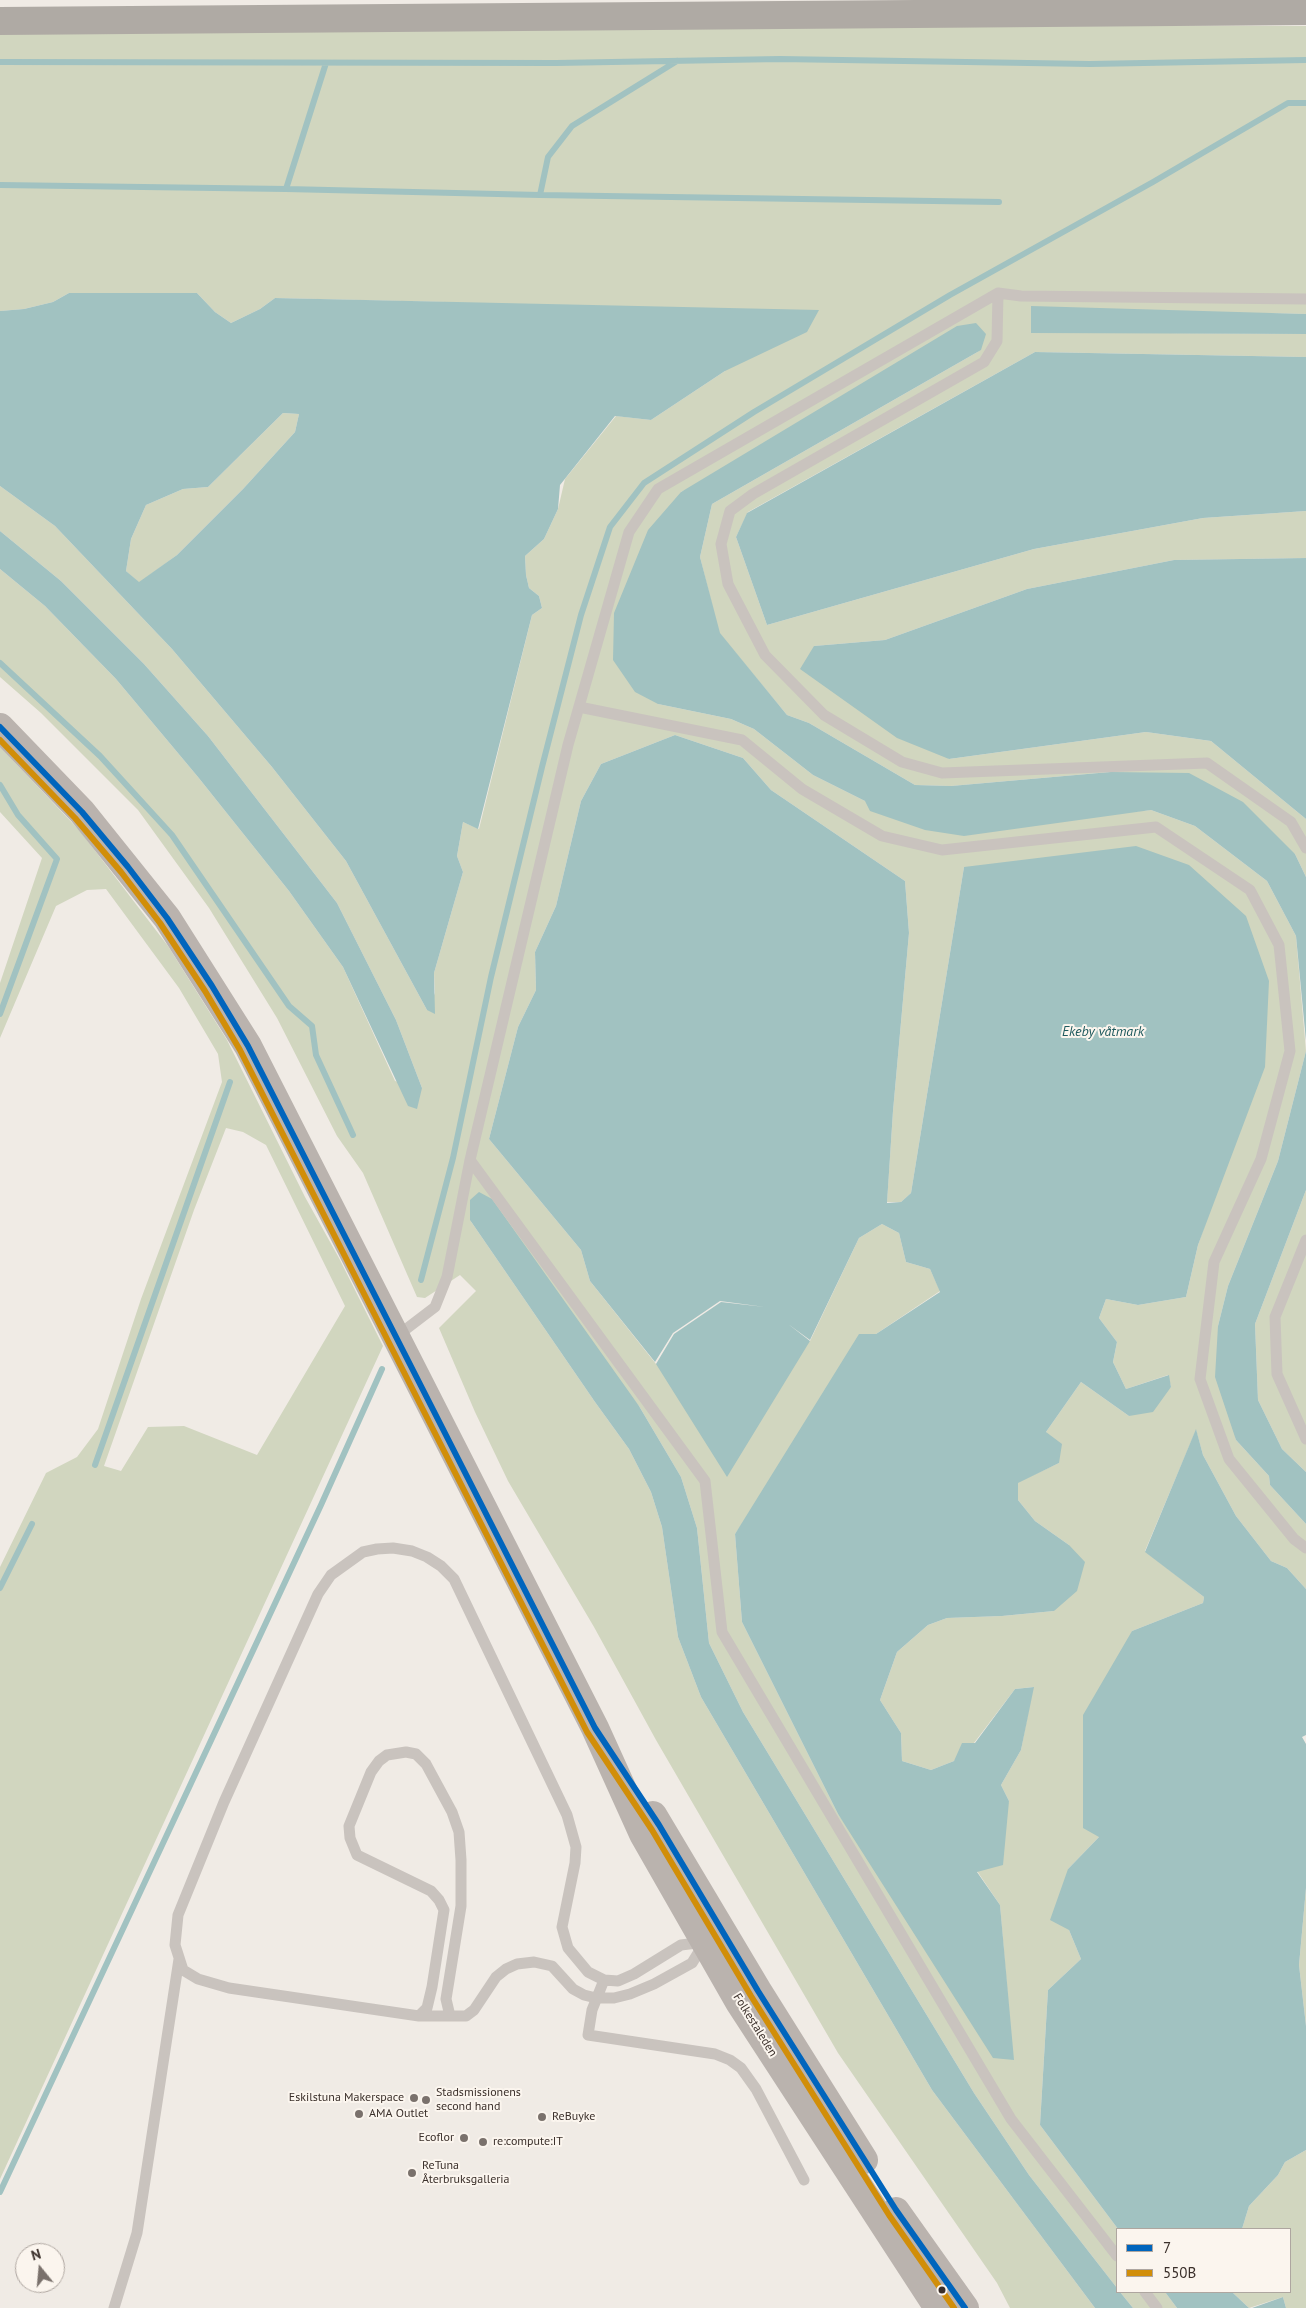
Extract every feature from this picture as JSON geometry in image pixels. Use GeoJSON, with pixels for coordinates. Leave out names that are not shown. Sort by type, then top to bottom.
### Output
{"type":"FeatureCollection","features":[{"type":"Feature","properties":{"kind":"highway"},"geometry":{"type":"LineString","coordinates":[[0,21],[1306,11]]}},
{"type":"Feature","properties":{"kind":"main road","name":"Folkestaleden"},"geometry":{"type":"LineString","coordinates":[[0,727],[82,812],[167,918],[248,1046],[595,1728],[643,1834],[714,1937],[758,1991],[896,2210],[965,2308]]}},
{"type":"Feature","properties":{"kind":"main road","name":"Folkestaleden"},"geometry":{"type":"LineString","coordinates":[[714,1937],[739,2002],[938,2308]]}},
{"type":"Feature","properties":{"kind":"lane"},"geometry":{"type":"LineString","coordinates":[[397,1336],[435,1306],[448,1277],[470,1160],[568,745],[629,532],[658,488],[998,293],[1021,296],[1306,299]]}},
{"type":"Feature","properties":{"kind":"lane"},"geometry":{"type":"LineString","coordinates":[[998,293],[997,341],[984,362],[753,494],[730,511],[721,544],[728,584],[765,655],[824,716],[902,762],[942,773],[1207,762],[1291,822],[1306,848]]}},
{"type":"Feature","properties":{"kind":"lane"},"geometry":{"type":"LineString","coordinates":[[579,707],[742,740],[802,789],[882,836],[942,850],[1156,827],[1250,890],[1279,945],[1290,1051],[1261,1159],[1214,1262],[1200,1379],[1229,1459],[1294,1540],[1306,1548]]}},
{"type":"Feature","properties":{"kind":"lane"},"geometry":{"type":"LineString","coordinates":[[470,1160],[705,1481],[722,1632],[1011,2119],[1116,2255]]}},
{"type":"Feature","properties":{"kind":"lane"},"geometry":{"type":"LineString","coordinates":[[1306,1240],[1275,1317],[1277,1374],[1306,1440]]}},
{"type":"Feature","properties":{"kind":"lane"},"geometry":{"type":"LineString","coordinates":[[393,1548],[412,1551],[441,1566],[454,1579],[565,1809],[573,1832],[575,1863],[562,1927],[568,1948],[588,1972],[604,1980],[618,1980],[634,1974],[681,1945],[714,1937],[692,1963],[654,1984],[630,1994],[614,1998],[596,1998],[584,1995],[573,1989],[552,1966],[544,1963],[517,1964],[506,1969],[496,1977],[474,2010],[466,2016],[419,2016],[229,1988],[198,1979],[183,1970],[178,1960],[175,1945],[178,1915],[224,1802],[318,1594],[331,1575],[363,1552],[393,1548]]}},
{"type":"Feature","properties":{"kind":"lane"},"geometry":{"type":"LineString","coordinates":[[419,2016],[427,2008],[434,1977],[444,1910],[439,1900],[431,1891],[357,1855],[353,1848],[349,1826],[371,1772],[379,1761],[387,1755],[406,1752],[416,1754],[426,1764],[452,1812],[459,1832],[461,1894],[446,1998],[450,2016]]}},
{"type":"Feature","properties":{"kind":"lane"},"geometry":{"type":"LineString","coordinates":[[439,1900],[461,1894]]}},
{"type":"Feature","properties":{"kind":"lane"},"geometry":{"type":"LineString","coordinates":[[114,2308],[137,2233],[178,1960]]}},
{"type":"Feature","properties":{"kind":"lane"},"geometry":{"type":"LineString","coordinates":[[604,1980],[596,1998],[588,2035],[715,2054],[730,2060],[741,2068],[756,2089],[804,2180]]}},
{"type":"Feature","properties":{"kind":"lane"},"geometry":{"type":"LineString","coordinates":[[1146,2293],[1157,2308]]}},
{"type":"Feature","properties":{"kind":"green space"},"geometry":{"type":"Polygon","coordinates":[[[1072,25],[1306,26],[1306,314],[1264,313],[1031,332],[1306,334],[1306,357],[1035,352],[748,512],[736,537],[767,625],[1034,549],[1203,518],[1306,511],[1306,558],[1174,560],[1027,589],[885,640],[814,646],[949,759],[1146,732],[1211,741],[1306,819],[1306,877],[1295,854],[1110,772],[951,786],[915,785],[809,723],[787,715],[719,633],[700,557],[712,504],[981,350],[681,492],[658,704],[731,719],[754,729],[813,775],[865,801],[1118,813],[1151,810],[1195,826],[1267,881],[1296,936],[1306,1051],[1278,1161],[1228,1286],[1218,1326],[1236,1440],[1269,1476],[1270,1485],[1306,1524],[1306,1589],[1287,1568],[1271,1561],[1236,1516],[1203,1455],[1196,1430],[1145,1551],[1204,1597],[1203,1603],[1132,1631],[1099,1837],[1068,1869],[1069,1930],[1081,1959],[1048,1990],[1040,2125],[1117,2228],[1116,2287],[1029,2175],[974,2093],[743,1712],[709,1643],[697,1528],[681,1477],[639,1406],[470,1220],[629,1449],[651,1492],[662,1527],[678,1637],[701,1697],[932,2090],[1095,2308],[1010,2308],[997,2283],[838,2053],[656,1740],[594,1627],[508,1481],[475,1412],[439,1328],[476,1291],[460,1275],[425,1298],[417,1297],[363,1173],[337,1136],[277,1018],[209,908],[138,810],[41,713],[0,677],[0,569],[45,606],[116,679],[198,777],[289,891],[343,967],[395,1081],[422,1088],[396,1020],[337,903],[208,736],[144,664],[61,581],[0,531],[0,486],[55,526],[172,649],[272,767],[346,861],[427,1010],[435,993],[434,973],[463,872],[457,856],[463,822],[479,829],[532,615],[542,608],[539,596],[529,588],[525,556],[544,539],[558,509],[565,479],[616,416],[651,420],[725,371],[445,302],[275,298],[260,309],[231,323],[215,312],[197,293],[69,293],[53,302],[24,309],[0,311],[0,33],[1072,25]],[[675,735],[601,764],[581,801],[556,906],[535,952],[536,990],[518,1027],[489,1139],[581,1250],[590,1281],[656,1364],[810,1341],[859,1238],[882,1224],[899,1233],[906,1262],[930,1269],[940,1291],[876,1334],[735,1534],[742,1622],[838,1814],[1013,2060],[1000,1905],[977,1871],[1009,1801],[1001,1785],[1021,1750],[1033,1687],[1015,1689],[974,1743],[954,1761],[931,1770],[902,1761],[901,1733],[880,1700],[897,1652],[928,1625],[947,1618],[1002,1616],[1054,1611],[1069,1545],[1035,1521],[1018,1500],[1018,1482],[1059,1463],[1046,1432],[1081,1382],[1129,1416],[1171,1387],[1168,1375],[1126,1389],[1113,1362],[1117,1342],[1099,1318],[1106,1299],[1138,1305],[1186,1297],[1198,1245],[1209,1213],[964,867],[911,1193],[901,1202],[887,1202],[909,933],[905,881],[771,790],[743,758],[675,735]]]}},
{"type":"Feature","properties":{"kind":"green space"},"geometry":{"type":"Polygon","coordinates":[[[283,413],[299,414],[295,432],[243,489],[177,555],[139,583],[126,571],[131,539],[146,505],[183,489],[208,487],[283,413]]]}},
{"type":"Feature","properties":{"kind":"green space"},"geometry":{"type":"Polygon","coordinates":[[[0,747],[80,831],[168,946],[227,1040],[305,1197],[339,1258],[383,1346],[0,2179],[0,1567],[46,1473],[77,1457],[98,1429],[141,1299],[222,1082],[218,1054],[179,988],[106,889],[87,890],[56,906],[0,1038],[0,983],[42,858],[0,812],[0,747]],[[226,1128],[194,1210],[104,1466],[121,1471],[148,1427],[184,1426],[257,1455],[345,1306],[266,1145],[243,1132],[226,1128]]]}},
{"type":"Feature","properties":{"kind":"green space"},"geometry":{"type":"Polygon","coordinates":[[[1306,1190],[1306,1472],[1282,1449],[1258,1400],[1255,1324],[1306,1190]]]}},
{"type":"Feature","properties":{"kind":"green space"},"geometry":{"type":"Polygon","coordinates":[[[1306,1888],[1306,2026],[1299,1965],[1306,1888]]]}},
{"type":"Feature","properties":{"kind":"green space"},"geometry":{"type":"Polygon","coordinates":[[[1306,2150],[1306,2308],[1286,2308],[1283,2297],[1249,2308],[1233,2293],[1291,2293],[1291,2228],[1242,2228],[1249,2206],[1278,2175],[1285,2162],[1306,2150]]]}},
{"type":"Feature","properties":{"kind":"green space"},"geometry":{"type":"Polygon","coordinates":[[[1121,2293],[1166,2293],[1177,2308],[1133,2308],[1121,2293]]]}},
{"type":"Feature","properties":{"kind":"water"},"geometry":{"type":"Polygon","coordinates":[[[69,293],[197,293],[215,312],[231,323],[260,309],[275,298],[819,310],[807,332],[725,371],[651,420],[615,416],[560,485],[558,509],[544,539],[525,556],[529,588],[539,596],[542,608],[532,615],[478,829],[463,822],[457,856],[463,872],[434,973],[435,1014],[427,1010],[346,861],[272,767],[172,649],[55,526],[0,486],[0,311],[24,309],[53,302],[69,293]],[[283,413],[208,487],[183,489],[146,505],[131,539],[126,571],[139,582],[177,555],[243,489],[295,432],[299,414],[283,413]]]}},
{"type":"Feature","properties":{"kind":"water"},"geometry":{"type":"Polygon","coordinates":[[[1031,306],[1306,314],[1306,334],[1031,333],[1031,306]]]}},
{"type":"Feature","properties":{"kind":"water"},"geometry":{"type":"Polygon","coordinates":[[[976,323],[986,334],[981,350],[712,504],[700,557],[720,633],[787,715],[809,723],[915,785],[951,786],[1110,772],[1189,773],[1243,802],[1295,854],[1306,877],[1306,1041],[1296,936],[1267,881],[1195,826],[1151,810],[964,836],[925,830],[870,811],[865,801],[813,775],[754,729],[731,719],[658,704],[635,692],[613,660],[614,613],[648,530],[681,492],[957,326],[976,323]]]}},
{"type":"Feature","properties":{"kind":"water"},"geometry":{"type":"Polygon","coordinates":[[[1035,352],[1306,357],[1306,511],[1203,518],[1034,549],[767,625],[736,537],[747,513],[1035,352]]]}},
{"type":"Feature","properties":{"kind":"water"},"geometry":{"type":"Polygon","coordinates":[[[0,531],[61,581],[144,664],[208,736],[337,903],[396,1020],[422,1088],[417,1109],[408,1106],[343,967],[289,891],[198,777],[116,679],[45,606],[0,569],[0,531]]]}},
{"type":"Feature","properties":{"kind":"water"},"geometry":{"type":"Polygon","coordinates":[[[1306,558],[1306,819],[1211,741],[1146,732],[949,759],[897,738],[800,669],[814,646],[885,640],[1027,589],[1174,560],[1306,558]]]}},
{"type":"Feature","properties":{"kind":"water","name":"Ekeby våtmark"},"geometry":{"type":"Polygon","coordinates":[[[675,735],[743,758],[771,790],[905,881],[909,933],[887,1203],[901,1202],[911,1193],[964,867],[1136,846],[1189,865],[1246,916],[1269,981],[1265,1067],[1198,1245],[1186,1297],[1138,1305],[1106,1299],[1099,1318],[1117,1342],[1113,1362],[1126,1389],[1169,1375],[1171,1387],[1153,1412],[1129,1416],[1081,1382],[1046,1432],[1062,1444],[1059,1463],[1018,1483],[1018,1500],[1035,1521],[1069,1545],[1085,1562],[1077,1591],[1054,1611],[1002,1616],[947,1618],[928,1625],[897,1652],[880,1700],[901,1733],[902,1761],[931,1770],[954,1761],[962,1743],[975,1743],[1015,1689],[1034,1687],[1021,1750],[1001,1785],[1009,1801],[1003,1865],[977,1872],[1000,1905],[1014,2060],[993,2058],[838,1814],[742,1622],[735,1534],[859,1334],[876,1334],[940,1292],[930,1269],[906,1262],[899,1233],[882,1224],[859,1238],[810,1340],[788,1324],[810,1341],[727,1477],[656,1364],[674,1334],[721,1302],[765,1307],[720,1301],[673,1333],[655,1362],[590,1281],[581,1250],[489,1139],[518,1027],[536,990],[535,952],[556,906],[581,801],[601,764],[675,735]]]}},
{"type":"Feature","properties":{"kind":"water"},"geometry":{"type":"Polygon","coordinates":[[[1306,1051],[1306,1190],[1255,1324],[1258,1400],[1282,1449],[1306,1472],[1306,1524],[1270,1485],[1269,1476],[1236,1440],[1215,1377],[1218,1326],[1228,1286],[1278,1161],[1306,1051]]]}},
{"type":"Feature","properties":{"kind":"water"},"geometry":{"type":"Polygon","coordinates":[[[479,1192],[492,1199],[639,1406],[681,1477],[697,1528],[709,1643],[743,1712],[974,2093],[1029,2175],[1116,2287],[1116,2293],[1121,2293],[1133,2308],[1095,2308],[932,2090],[701,1697],[678,1637],[662,1527],[651,1492],[629,1449],[470,1220],[470,1200],[479,1192]]]}},
{"type":"Feature","properties":{"kind":"water"},"geometry":{"type":"Polygon","coordinates":[[[1196,1429],[1203,1455],[1236,1516],[1271,1561],[1287,1568],[1306,1589],[1306,1735],[1302,1737],[1306,1744],[1306,1888],[1299,1965],[1306,2026],[1306,2150],[1285,2162],[1278,2175],[1249,2206],[1242,2228],[1117,2228],[1040,2125],[1048,1990],[1081,1959],[1069,1930],[1050,1920],[1068,1869],[1099,1837],[1083,1828],[1083,1715],[1132,1631],[1203,1603],[1204,1597],[1145,1552],[1196,1429]]]}},
{"type":"Feature","properties":{"kind":"water"},"geometry":{"type":"Polygon","coordinates":[[[1166,2293],[1233,2293],[1249,2308],[1177,2308],[1166,2293]]]}},
{"type":"Feature","properties":{"kind":"water"},"geometry":{"type":"Polygon","coordinates":[[[1283,2297],[1286,2308],[1252,2308],[1283,2297]]]}},
{"type":"Feature","properties":{"kind":"waterway"},"geometry":{"type":"LineString","coordinates":[[0,62],[556,63],[780,59],[1090,64],[1306,60]]}},
{"type":"Feature","properties":{"kind":"waterway"},"geometry":{"type":"LineString","coordinates":[[677,61],[572,126],[548,157],[540,195],[999,202]]}},
{"type":"Feature","properties":{"kind":"waterway"},"geometry":{"type":"LineString","coordinates":[[0,185],[286,189],[326,63]]}},
{"type":"Feature","properties":{"kind":"waterway"},"geometry":{"type":"LineString","coordinates":[[421,1280],[453,1158],[491,977],[542,767],[581,615],[610,527],[644,483],[754,412],[950,295],[1153,182],[1288,103],[1306,103]]}},
{"type":"Feature","properties":{"kind":"waterway"},"geometry":{"type":"LineString","coordinates":[[286,189],[540,195]]}},
{"type":"Feature","properties":{"kind":"waterway"},"geometry":{"type":"LineString","coordinates":[[0,663],[100,756],[172,835],[289,1006],[312,1026],[316,1055],[353,1135]]}},
{"type":"Feature","properties":{"kind":"waterway"},"geometry":{"type":"LineString","coordinates":[[0,785],[18,815],[57,859],[0,1014]]}},
{"type":"Feature","properties":{"kind":"waterway"},"geometry":{"type":"LineString","coordinates":[[95,1465],[230,1082]]}},
{"type":"Feature","properties":{"kind":"waterway"},"geometry":{"type":"LineString","coordinates":[[0,2192],[321,1505],[382,1369]]}},
{"type":"Feature","properties":{"kind":"waterway"},"geometry":{"type":"LineString","coordinates":[[0,1588],[32,1524]]}},
{"type":"Feature","properties":{"kind":"transit line","name":"7"},"geometry":{"type":"LineString","coordinates":[[0,727],[82,812],[128,867],[167,918],[212,986],[248,1046],[595,1728],[659,1825],[758,1991],[896,2210],[965,2308]]}},
{"type":"Feature","properties":{"kind":"transit line","name":"550B"},"geometry":{"type":"LineString","coordinates":[[0,740],[75,818],[121,872],[160,923],[205,991],[240,1050],[587,1732],[652,1830],[751,1996],[889,2215],[954,2308]]}},
{"type":"Feature","properties":{"kind":"place","name":"Eskilstuna Makerspace"},"geometry":{"type":"Point","coordinates":[414,2098]}},
{"type":"Feature","properties":{"kind":"place","name":"Stadsmissionens second hand"},"geometry":{"type":"Point","coordinates":[426,2100]}},
{"type":"Feature","properties":{"kind":"place","name":"AMA Outlet"},"geometry":{"type":"Point","coordinates":[359,2114]}},
{"type":"Feature","properties":{"kind":"place","name":"ReBuyke"},"geometry":{"type":"Point","coordinates":[542,2117]}},
{"type":"Feature","properties":{"kind":"place","name":"Ecoflor"},"geometry":{"type":"Point","coordinates":[464,2138]}},
{"type":"Feature","properties":{"kind":"place","name":"re:compute:IT"},"geometry":{"type":"Point","coordinates":[483,2142]}},
{"type":"Feature","properties":{"kind":"place","name":"ReTuna Återbruksgalleria"},"geometry":{"type":"Point","coordinates":[412,2173]}}]}
